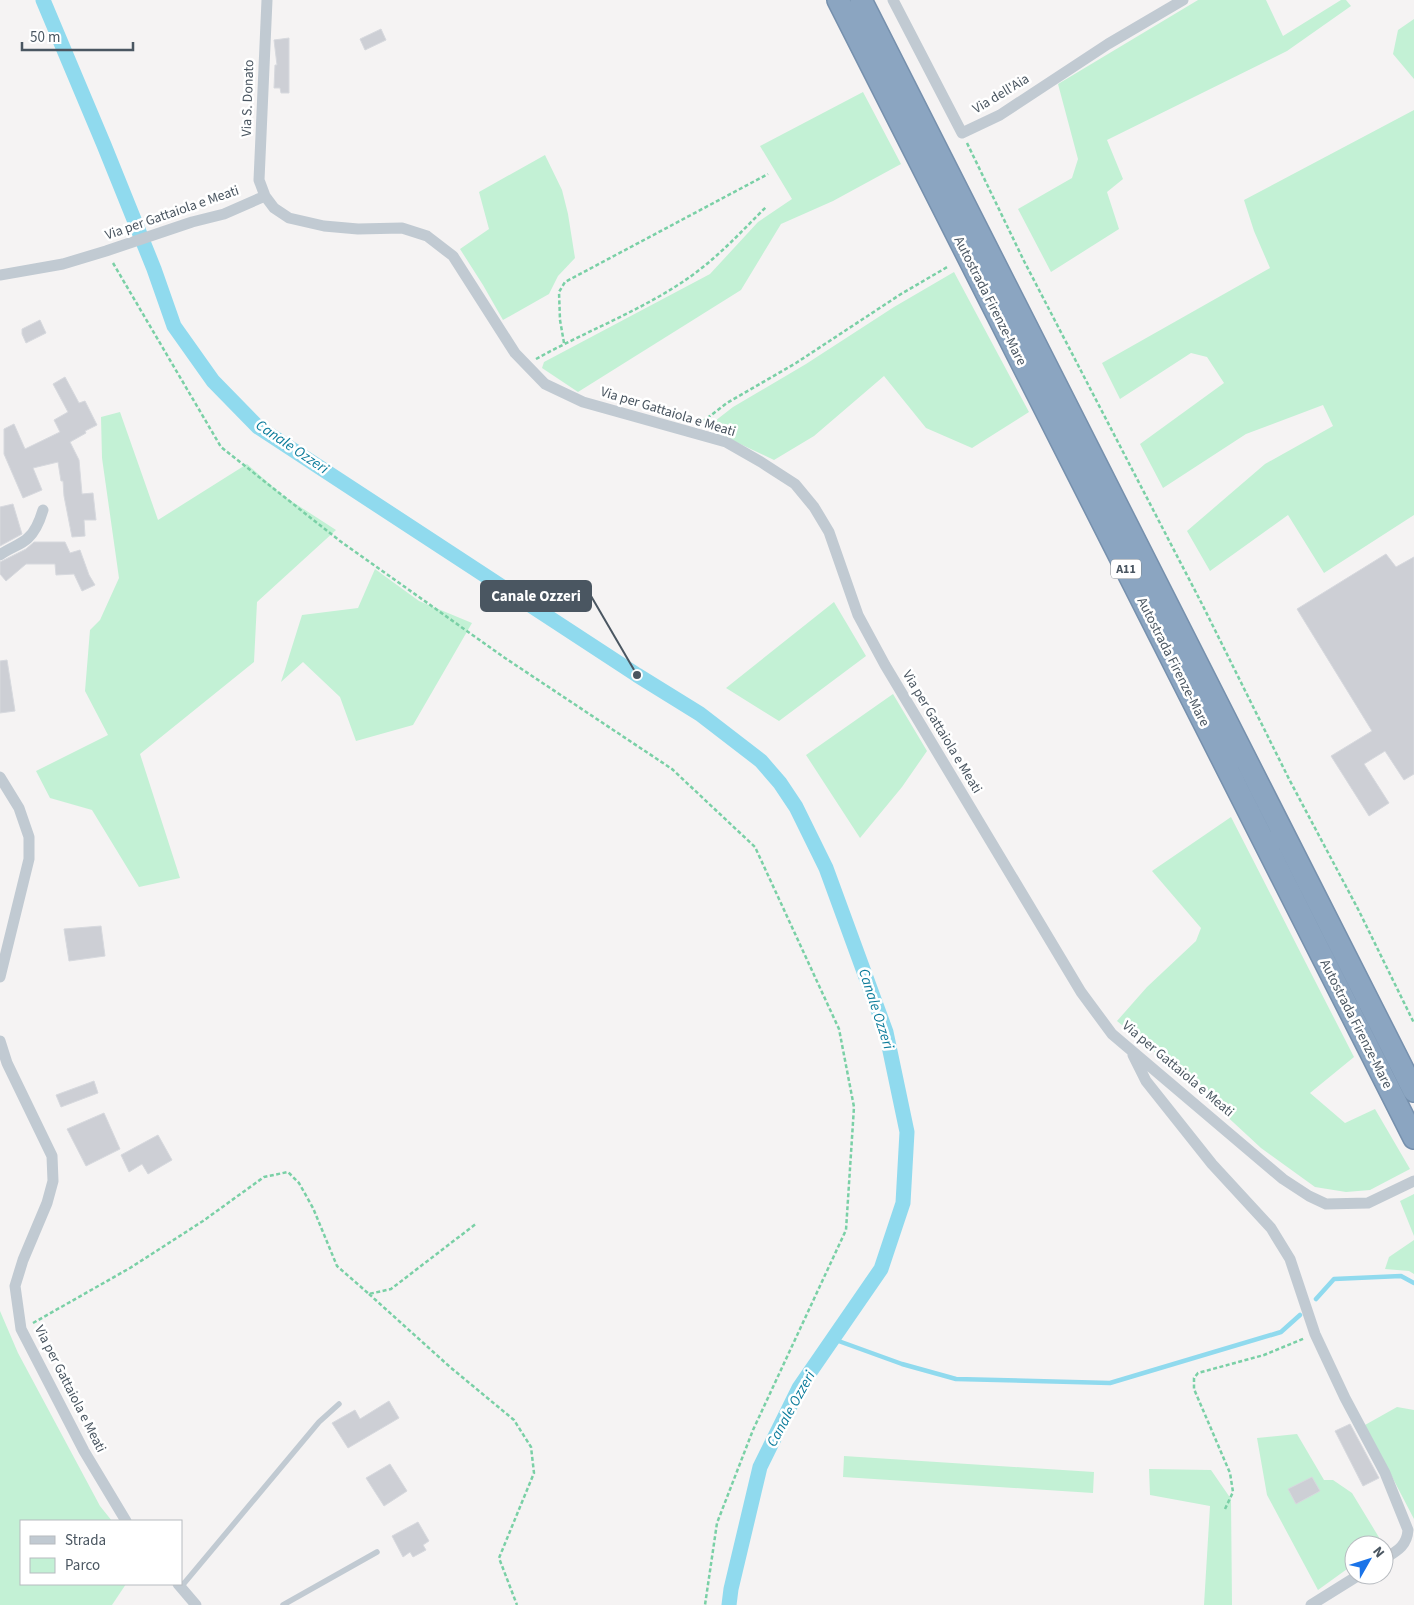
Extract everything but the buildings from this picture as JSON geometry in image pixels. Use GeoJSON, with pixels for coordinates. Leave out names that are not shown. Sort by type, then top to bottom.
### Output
{"type":"FeatureCollection","features":[{"type":"Feature","properties":{"kind":"highway","name":"Autostrada Firenze-Mare"},"geometry":{"type":"LineString","coordinates":[[838,0],[1414,1138]]}},
{"type":"Feature","properties":{"kind":"highway","name":"Autostrada Firenze-Mare"},"geometry":{"type":"LineString","coordinates":[[861,0],[1414,1091]]}},
{"type":"Feature","properties":{"kind":"street","name":"Via S. Donato"},"geometry":{"type":"LineString","coordinates":[[265,196],[259,180],[267,0]]}},
{"type":"Feature","properties":{"kind":"street"},"geometry":{"type":"LineString","coordinates":[[893,0],[962,133]]}},
{"type":"Feature","properties":{"kind":"street","name":"Via dell'Aia"},"geometry":{"type":"LineString","coordinates":[[962,133],[1000,115],[1108,44],[1182,0]]}},
{"type":"Feature","properties":{"kind":"street","name":"Via per Gattaiola e Meati"},"geometry":{"type":"LineString","coordinates":[[0,275],[63,264],[192,222],[224,214],[265,196],[274,208],[289,218],[341,228],[402,228],[427,236],[453,256],[515,353],[545,384],[583,402],[726,442],[795,484],[814,507],[828,532],[858,615],[885,665],[1080,992],[1112,1034],[1283,1179],[1308,1196],[1326,1204],[1368,1203],[1414,1181]]}},
{"type":"Feature","properties":{"kind":"street"},"geometry":{"type":"LineString","coordinates":[[0,555],[29,538],[37,526],[43,510]]}},
{"type":"Feature","properties":{"kind":"street"},"geometry":{"type":"LineString","coordinates":[[0,777],[19,808],[29,837],[30,859],[0,977]]}},
{"type":"Feature","properties":{"kind":"street","name":"Via per Gattaiola e Meati"},"geometry":{"type":"LineString","coordinates":[[0,1041],[8,1063],[52,1156],[53,1180],[47,1202],[23,1260],[15,1286],[21,1329],[84,1451],[125,1520]]}},
{"type":"Feature","properties":{"kind":"street"},"geometry":{"type":"LineString","coordinates":[[1130,1049],[1146,1081],[1212,1164],[1271,1228],[1290,1259],[1315,1334],[1344,1398],[1385,1473],[1408,1530],[1408,1540],[1394,1552]]}},
{"type":"Feature","properties":{"kind":"street"},"geometry":{"type":"LineString","coordinates":[[1311,1605],[1344,1584]]}},
{"type":"Feature","properties":{"kind":"street"},"geometry":{"type":"LineString","coordinates":[[179,1586],[196,1605]]}},
{"type":"Feature","properties":{"kind":"lane"},"geometry":{"type":"LineString","coordinates":[[182,1582],[314,1428],[340,1404]]}},
{"type":"Feature","properties":{"kind":"lane"},"geometry":{"type":"LineString","coordinates":[[283,1605],[377,1552]]}},
{"type":"Feature","properties":{"kind":"path"},"geometry":{"type":"LineString","coordinates":[[962,133],[1024,261],[1203,606],[1414,1023]]}},
{"type":"Feature","properties":{"kind":"path"},"geometry":{"type":"LineString","coordinates":[[564,343],[560,320],[559,292],[565,282],[768,174]]}},
{"type":"Feature","properties":{"kind":"path"},"geometry":{"type":"LineString","coordinates":[[526,364],[564,343],[654,299],[694,274],[725,248],[767,206]]}},
{"type":"Feature","properties":{"kind":"path"},"geometry":{"type":"LineString","coordinates":[[106,251],[221,447],[340,542],[505,658],[672,769],[755,847],[839,1029],[854,1108],[846,1230],[753,1430],[716,1523],[705,1605]]}},
{"type":"Feature","properties":{"kind":"path"},"geometry":{"type":"LineString","coordinates":[[690,432],[727,403],[796,363],[948,266]]}},
{"type":"Feature","properties":{"kind":"path"},"geometry":{"type":"LineString","coordinates":[[21,1329],[130,1268],[203,1221],[264,1177],[288,1172],[299,1183],[313,1208],[337,1266],[450,1367],[514,1420],[531,1447],[534,1472],[499,1558],[517,1605]]}},
{"type":"Feature","properties":{"kind":"path"},"geometry":{"type":"LineString","coordinates":[[369,1294],[391,1289],[477,1223]]}},
{"type":"Feature","properties":{"kind":"path"},"geometry":{"type":"LineString","coordinates":[[1225,1509],[1233,1492],[1230,1473],[1194,1389],[1194,1378],[1198,1373],[1264,1354],[1315,1334]]}},
{"type":"Feature","properties":{"kind":"green space"},"geometry":{"type":"Polygon","coordinates":[[[1198,0],[1266,0],[1283,36],[1341,0],[1346,0],[1351,6],[1287,51],[1107,140],[1123,179],[1107,192],[1119,229],[1051,272],[1018,209],[1072,178],[1078,159],[1058,84],[1198,0]]]}},
{"type":"Feature","properties":{"kind":"green space"},"geometry":{"type":"Polygon","coordinates":[[[1414,19],[1414,79],[1393,54],[1398,30],[1414,19]]]}},
{"type":"Feature","properties":{"kind":"green space"},"geometry":{"type":"Polygon","coordinates":[[[863,92],[901,164],[833,201],[781,224],[741,290],[578,392],[542,368],[544,362],[710,274],[758,222],[792,199],[760,146],[863,92]]]}},
{"type":"Feature","properties":{"kind":"green space"},"geometry":{"type":"Polygon","coordinates":[[[1414,110],[1414,515],[1324,573],[1288,515],[1210,571],[1187,531],[1265,464],[1333,426],[1323,405],[1246,434],[1163,488],[1140,444],[1224,383],[1207,357],[1191,353],[1120,399],[1102,363],[1270,268],[1254,231],[1244,200],[1414,110]]]}},
{"type":"Feature","properties":{"kind":"green space"},"geometry":{"type":"Polygon","coordinates":[[[545,155],[562,190],[575,258],[558,276],[549,294],[503,320],[460,249],[489,229],[479,192],[545,155]]]}},
{"type":"Feature","properties":{"kind":"green space"},"geometry":{"type":"Polygon","coordinates":[[[954,272],[1029,412],[972,448],[926,428],[884,376],[814,436],[774,460],[706,428],[733,407],[954,272]]]}},
{"type":"Feature","properties":{"kind":"green space"},"geometry":{"type":"Polygon","coordinates":[[[120,412],[158,520],[247,464],[282,495],[336,530],[257,602],[254,662],[140,754],[180,878],[139,887],[92,810],[50,798],[36,771],[108,735],[85,691],[90,630],[100,620],[119,578],[102,458],[101,417],[120,412]]]}},
{"type":"Feature","properties":{"kind":"green space"},"geometry":{"type":"Polygon","coordinates":[[[375,569],[419,601],[472,623],[413,725],[356,741],[340,697],[303,662],[281,682],[302,615],[358,608],[375,569]]]}},
{"type":"Feature","properties":{"kind":"green space"},"geometry":{"type":"Polygon","coordinates":[[[834,602],[866,656],[779,721],[726,688],[834,602]]]}},
{"type":"Feature","properties":{"kind":"green space"},"geometry":{"type":"Polygon","coordinates":[[[893,694],[927,751],[902,787],[860,838],[806,755],[893,694]]]}},
{"type":"Feature","properties":{"kind":"green space"},"geometry":{"type":"Polygon","coordinates":[[[1231,817],[1354,1057],[1310,1093],[1345,1123],[1375,1109],[1410,1169],[1370,1190],[1346,1192],[1315,1187],[1261,1148],[1179,1072],[1117,1021],[1147,987],[1196,941],[1201,928],[1152,871],[1231,817]]]}},
{"type":"Feature","properties":{"kind":"green space"},"geometry":{"type":"Polygon","coordinates":[[[1414,1194],[1414,1236],[1400,1201],[1414,1194]]]}},
{"type":"Feature","properties":{"kind":"green space"},"geometry":{"type":"Polygon","coordinates":[[[1414,1240],[1414,1274],[1409,1271],[1385,1269],[1389,1257],[1414,1240]]]}},
{"type":"Feature","properties":{"kind":"green space"},"geometry":{"type":"Polygon","coordinates":[[[0,1311],[18,1353],[100,1506],[111,1520],[20,1520],[20,1585],[125,1585],[112,1605],[0,1605],[0,1311]]]}},
{"type":"Feature","properties":{"kind":"green space"},"geometry":{"type":"Polygon","coordinates":[[[1397,1407],[1414,1410],[1414,1519],[1365,1425],[1397,1407]]]}},
{"type":"Feature","properties":{"kind":"green space"},"geometry":{"type":"Polygon","coordinates":[[[1297,1434],[1324,1480],[1333,1480],[1352,1493],[1378,1535],[1344,1535],[1344,1571],[1318,1590],[1267,1495],[1257,1438],[1297,1434]]]}},
{"type":"Feature","properties":{"kind":"green space"},"geometry":{"type":"Polygon","coordinates":[[[844,1456],[1094,1472],[1093,1493],[843,1477],[844,1456]]]}},
{"type":"Feature","properties":{"kind":"green space"},"geometry":{"type":"Polygon","coordinates":[[[1149,1469],[1211,1470],[1231,1499],[1232,1605],[1204,1605],[1210,1506],[1150,1495],[1149,1469]]]}},
{"type":"Feature","properties":{"kind":"waterway","name":"Canale Ozzeri"},"geometry":{"type":"LineString","coordinates":[[43,0],[154,269],[174,326],[213,381],[258,427],[637,675],[700,714],[761,761],[780,783],[796,807],[826,868],[886,1032],[907,1132],[903,1203],[881,1269],[799,1388],[760,1467],[731,1589],[729,1605]]}},
{"type":"Feature","properties":{"kind":"waterway"},"geometry":{"type":"LineString","coordinates":[[1316,1299],[1334,1279],[1401,1276],[1414,1283]]}},
{"type":"Feature","properties":{"kind":"waterway"},"geometry":{"type":"LineString","coordinates":[[833,1339],[902,1364],[956,1379],[1110,1383],[1281,1332],[1300,1315]]}},
{"type":"Feature","properties":{"kind":"place","name":"Canale Ozzeri"},"geometry":{"type":"Point","coordinates":[637,675]}}]}
